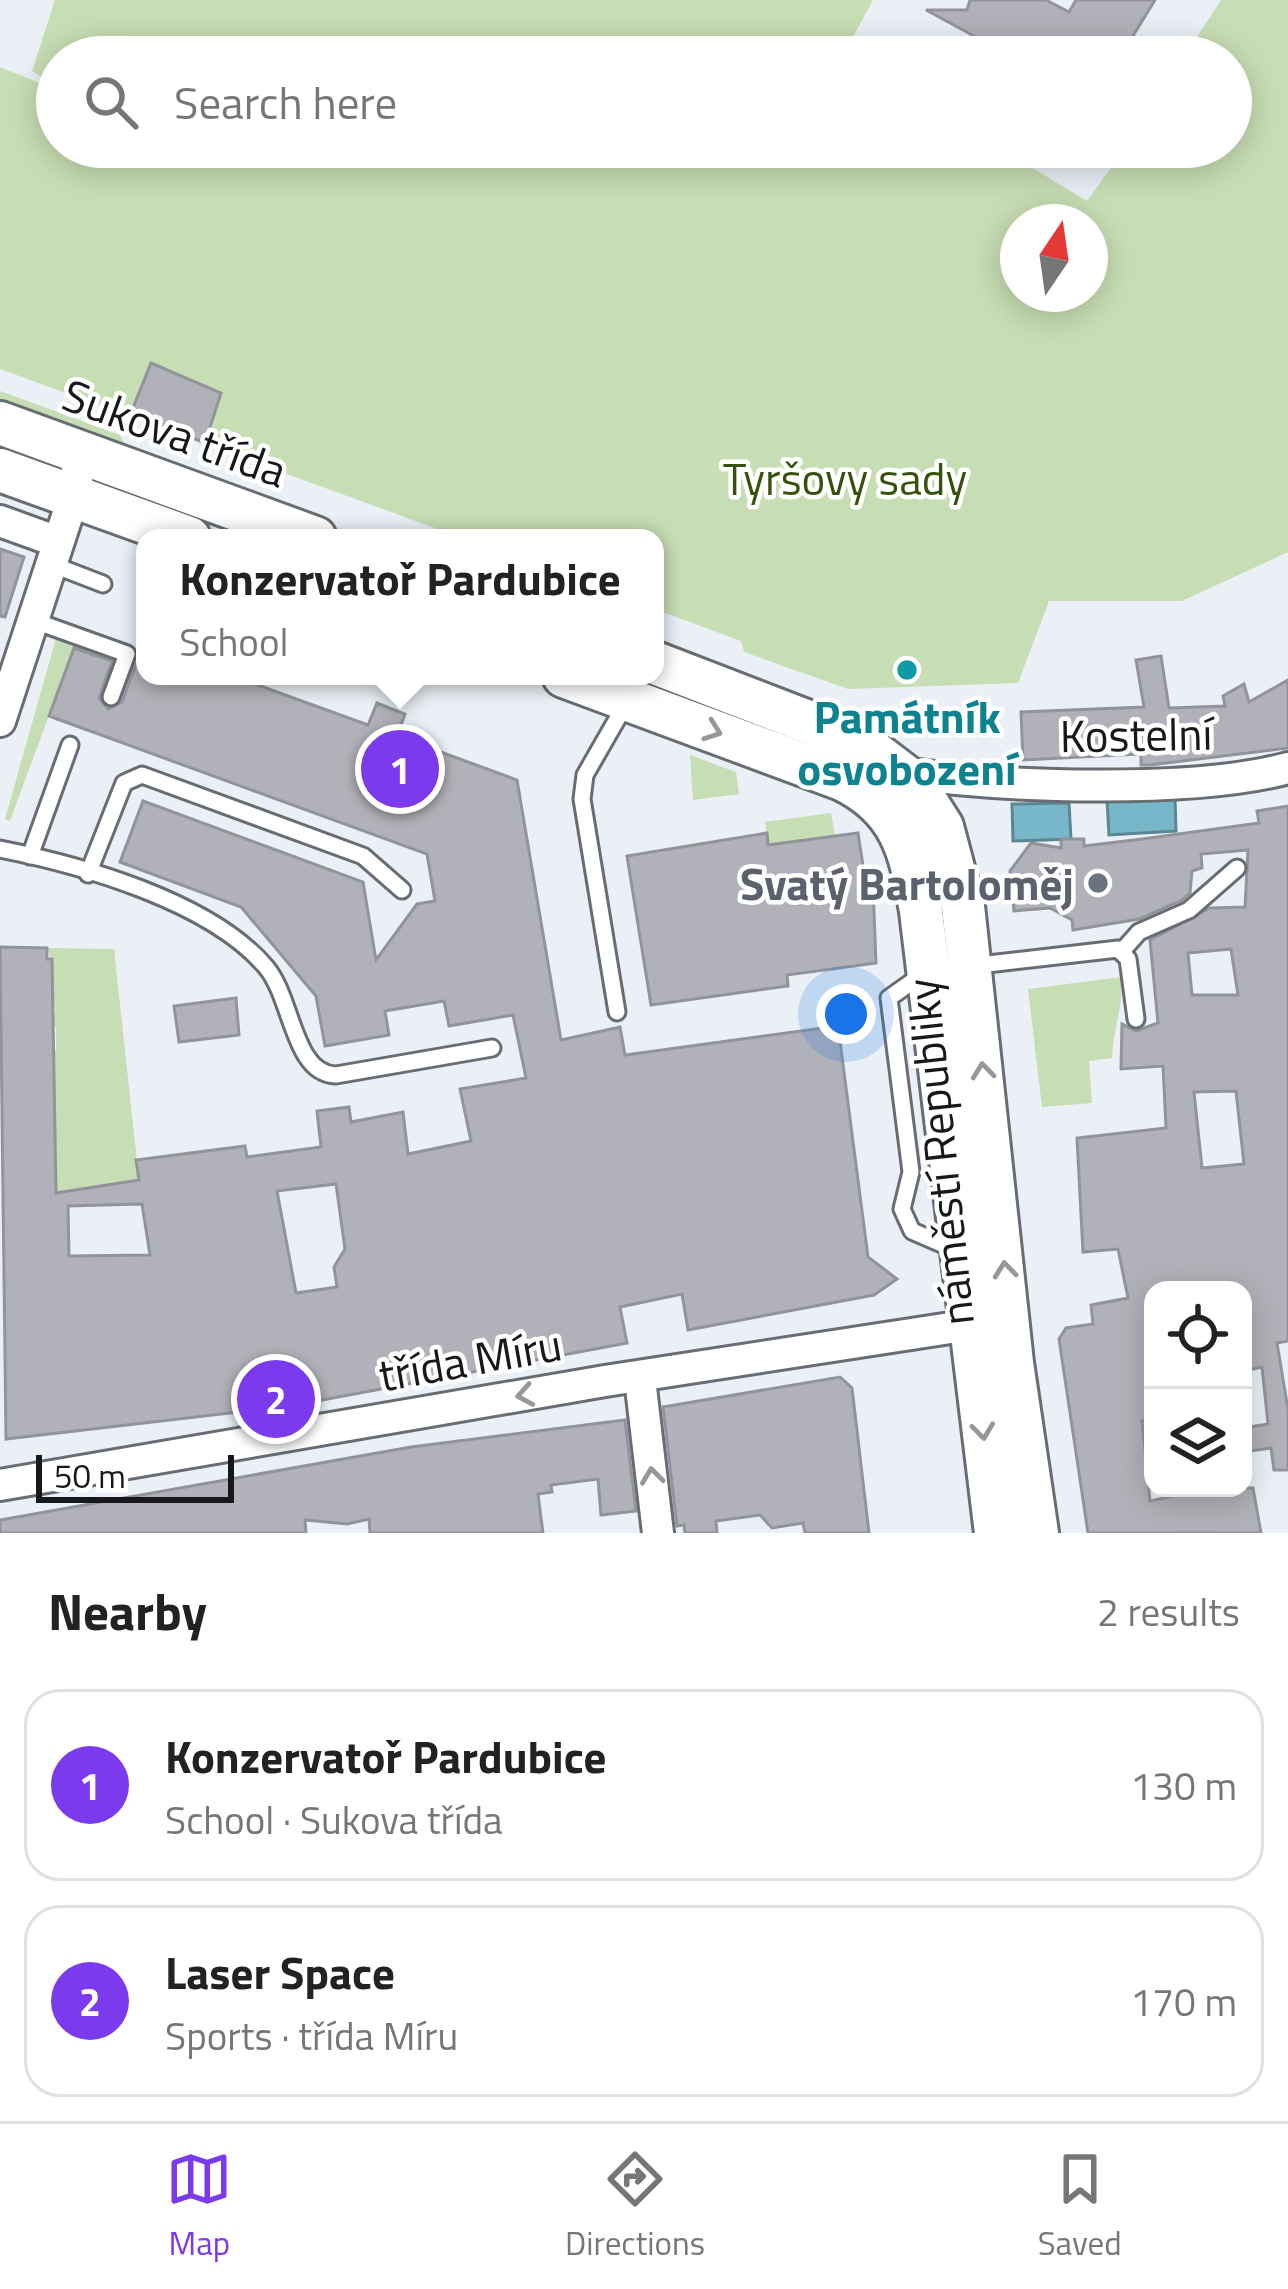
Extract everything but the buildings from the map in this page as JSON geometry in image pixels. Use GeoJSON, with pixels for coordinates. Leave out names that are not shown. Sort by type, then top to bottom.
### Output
{"type":"FeatureCollection","features":[{"type":"Feature","properties":{"kind":"street","name":"Sukova třída"},"geometry":{"type":"LineString","coordinates":[[0,423],[290,529]]}},
{"type":"Feature","properties":{"kind":"street"},"geometry":{"type":"LineString","coordinates":[[70,447],[78,468],[74,496]]}},
{"type":"Feature","properties":{"kind":"street"},"geometry":{"type":"LineString","coordinates":[[0,470],[164,529]]}},
{"type":"Feature","properties":{"kind":"street"},"geometry":{"type":"LineString","coordinates":[[0,721],[80,483],[93,480],[183,512],[211,499]]}},
{"type":"Feature","properties":{"kind":"street"},"geometry":{"type":"LineString","coordinates":[[0,521],[55,553]]}},
{"type":"Feature","properties":{"kind":"street"},"geometry":{"type":"LineString","coordinates":[[664,666],[821,723],[860,742],[894,790]]}},
{"type":"Feature","properties":{"kind":"street"},"geometry":{"type":"LineString","coordinates":[[589,685],[842,779],[894,790]]}},
{"type":"Feature","properties":{"kind":"street","name":"Kostelní"},"geometry":{"type":"LineString","coordinates":[[894,790],[983,780],[1174,782],[1251,777],[1288,768]]}},
{"type":"Feature","properties":{"kind":"street"},"geometry":{"type":"LineString","coordinates":[[942,827],[966,792],[983,780]]}},
{"type":"Feature","properties":{"kind":"street","name":"náměstí Republiky"},"geometry":{"type":"LineString","coordinates":[[894,790],[942,827],[960,890],[949,969],[964,1328],[996,1533]]}},
{"type":"Feature","properties":{"kind":"street","name":"náměstí Republiky"},"geometry":{"type":"LineString","coordinates":[[894,790],[949,969],[1037,1533]]}},
{"type":"Feature","properties":{"kind":"street"},"geometry":{"type":"LineString","coordinates":[[964,1328],[988,1336],[1012,1363]]}},
{"type":"Feature","properties":{"kind":"street","name":"třída Míru"},"geometry":{"type":"LineString","coordinates":[[0,1485],[964,1328]]}},
{"type":"Feature","properties":{"kind":"street"},"geometry":{"type":"LineString","coordinates":[[640,1379],[658,1533]]}},
{"type":"Feature","properties":{"kind":"lane"},"geometry":{"type":"LineString","coordinates":[[55,553],[103,584]]}},
{"type":"Feature","properties":{"kind":"lane"},"geometry":{"type":"LineString","coordinates":[[32,620],[127,654],[111,697]]}},
{"type":"Feature","properties":{"kind":"lane"},"geometry":{"type":"LineString","coordinates":[[616,1012],[582,800],[585,775],[614,733],[628,699]]}},
{"type":"Feature","properties":{"kind":"lane"},"geometry":{"type":"LineString","coordinates":[[30,856],[70,746]]}},
{"type":"Feature","properties":{"kind":"lane"},"geometry":{"type":"LineString","coordinates":[[88,874],[124,783],[142,775],[363,856],[402,890]]}},
{"type":"Feature","properties":{"kind":"lane"},"geometry":{"type":"LineString","coordinates":[[0,849],[88,874],[209,920],[243,942],[278,985],[306,1063],[319,1073],[336,1075],[492,1048]]}},
{"type":"Feature","properties":{"kind":"lane"},"geometry":{"type":"LineString","coordinates":[[949,969],[1123,950],[1139,932],[1189,910],[1238,868]]}},
{"type":"Feature","properties":{"kind":"lane"},"geometry":{"type":"LineString","coordinates":[[1123,950],[1136,1018]]}},
{"type":"Feature","properties":{"kind":"green space"},"geometry":{"type":"Polygon","coordinates":[[[55,0],[873,0],[853,36],[43,36],[55,0]]]}},
{"type":"Feature","properties":{"kind":"green space","name":"Tyršovy sady"},"geometry":{"type":"Polygon","coordinates":[[[1221,0],[1288,0],[1288,552],[1182,601],[1049,601],[1018,683],[848,689],[744,652],[741,641],[664,612],[664,529],[437,529],[0,369],[0,67],[36,82],[36,168],[1033,168],[1087,201],[1111,168],[1252,168],[1252,36],[1198,36],[1221,0]]]}},
{"type":"Feature","properties":{"kind":"green space"},"geometry":{"type":"Polygon","coordinates":[[[0,391],[120,435],[126,447],[12,405],[0,399],[0,391]]]}},
{"type":"Feature","properties":{"kind":"green space"},"geometry":{"type":"Polygon","coordinates":[[[57,635],[76,642],[10,821],[5,819],[57,635]]]}},
{"type":"Feature","properties":{"kind":"green space"},"geometry":{"type":"Polygon","coordinates":[[[690,755],[736,772],[739,794],[693,800],[690,755]]]}},
{"type":"Feature","properties":{"kind":"green space"},"geometry":{"type":"Polygon","coordinates":[[[831,813],[835,836],[768,845],[765,822],[831,813]]]}},
{"type":"Feature","properties":{"kind":"green space"},"geometry":{"type":"Polygon","coordinates":[[[47,948],[114,949],[139,1180],[49,1194],[55,1091],[48,1090],[48,1083],[55,1082],[48,1051],[56,1050],[56,1027],[48,1012],[55,1012],[55,1005],[47,1004],[52,960],[47,948]]]}},
{"type":"Feature","properties":{"kind":"green space"},"geometry":{"type":"Polygon","coordinates":[[[1121,977],[1112,1058],[1089,1061],[1092,1103],[1042,1107],[1028,989],[1121,977]]]}},
{"type":"Feature","properties":{"kind":"water"},"geometry":{"type":"Polygon","coordinates":[[[1175,798],[1176,831],[1109,835],[1107,800],[1175,798]]]}},
{"type":"Feature","properties":{"kind":"water"},"geometry":{"type":"Polygon","coordinates":[[[1069,803],[1071,839],[1013,841],[1012,804],[1069,803]]]}},
{"type":"Feature","properties":{"kind":"place","name":"Památník osvobození"},"geometry":{"type":"Point","coordinates":[907,670]}},
{"type":"Feature","properties":{"kind":"place","name":"Konzervatoř Pardubice"},"geometry":{"type":"Point","coordinates":[400,769]}},
{"type":"Feature","properties":{"kind":"place","name":"Svatý Bartoloměj"},"geometry":{"type":"Point","coordinates":[1098,883]}},
{"type":"Feature","properties":{"kind":"place","name":"Laser Space"},"geometry":{"type":"Point","coordinates":[276,1399]}}]}
